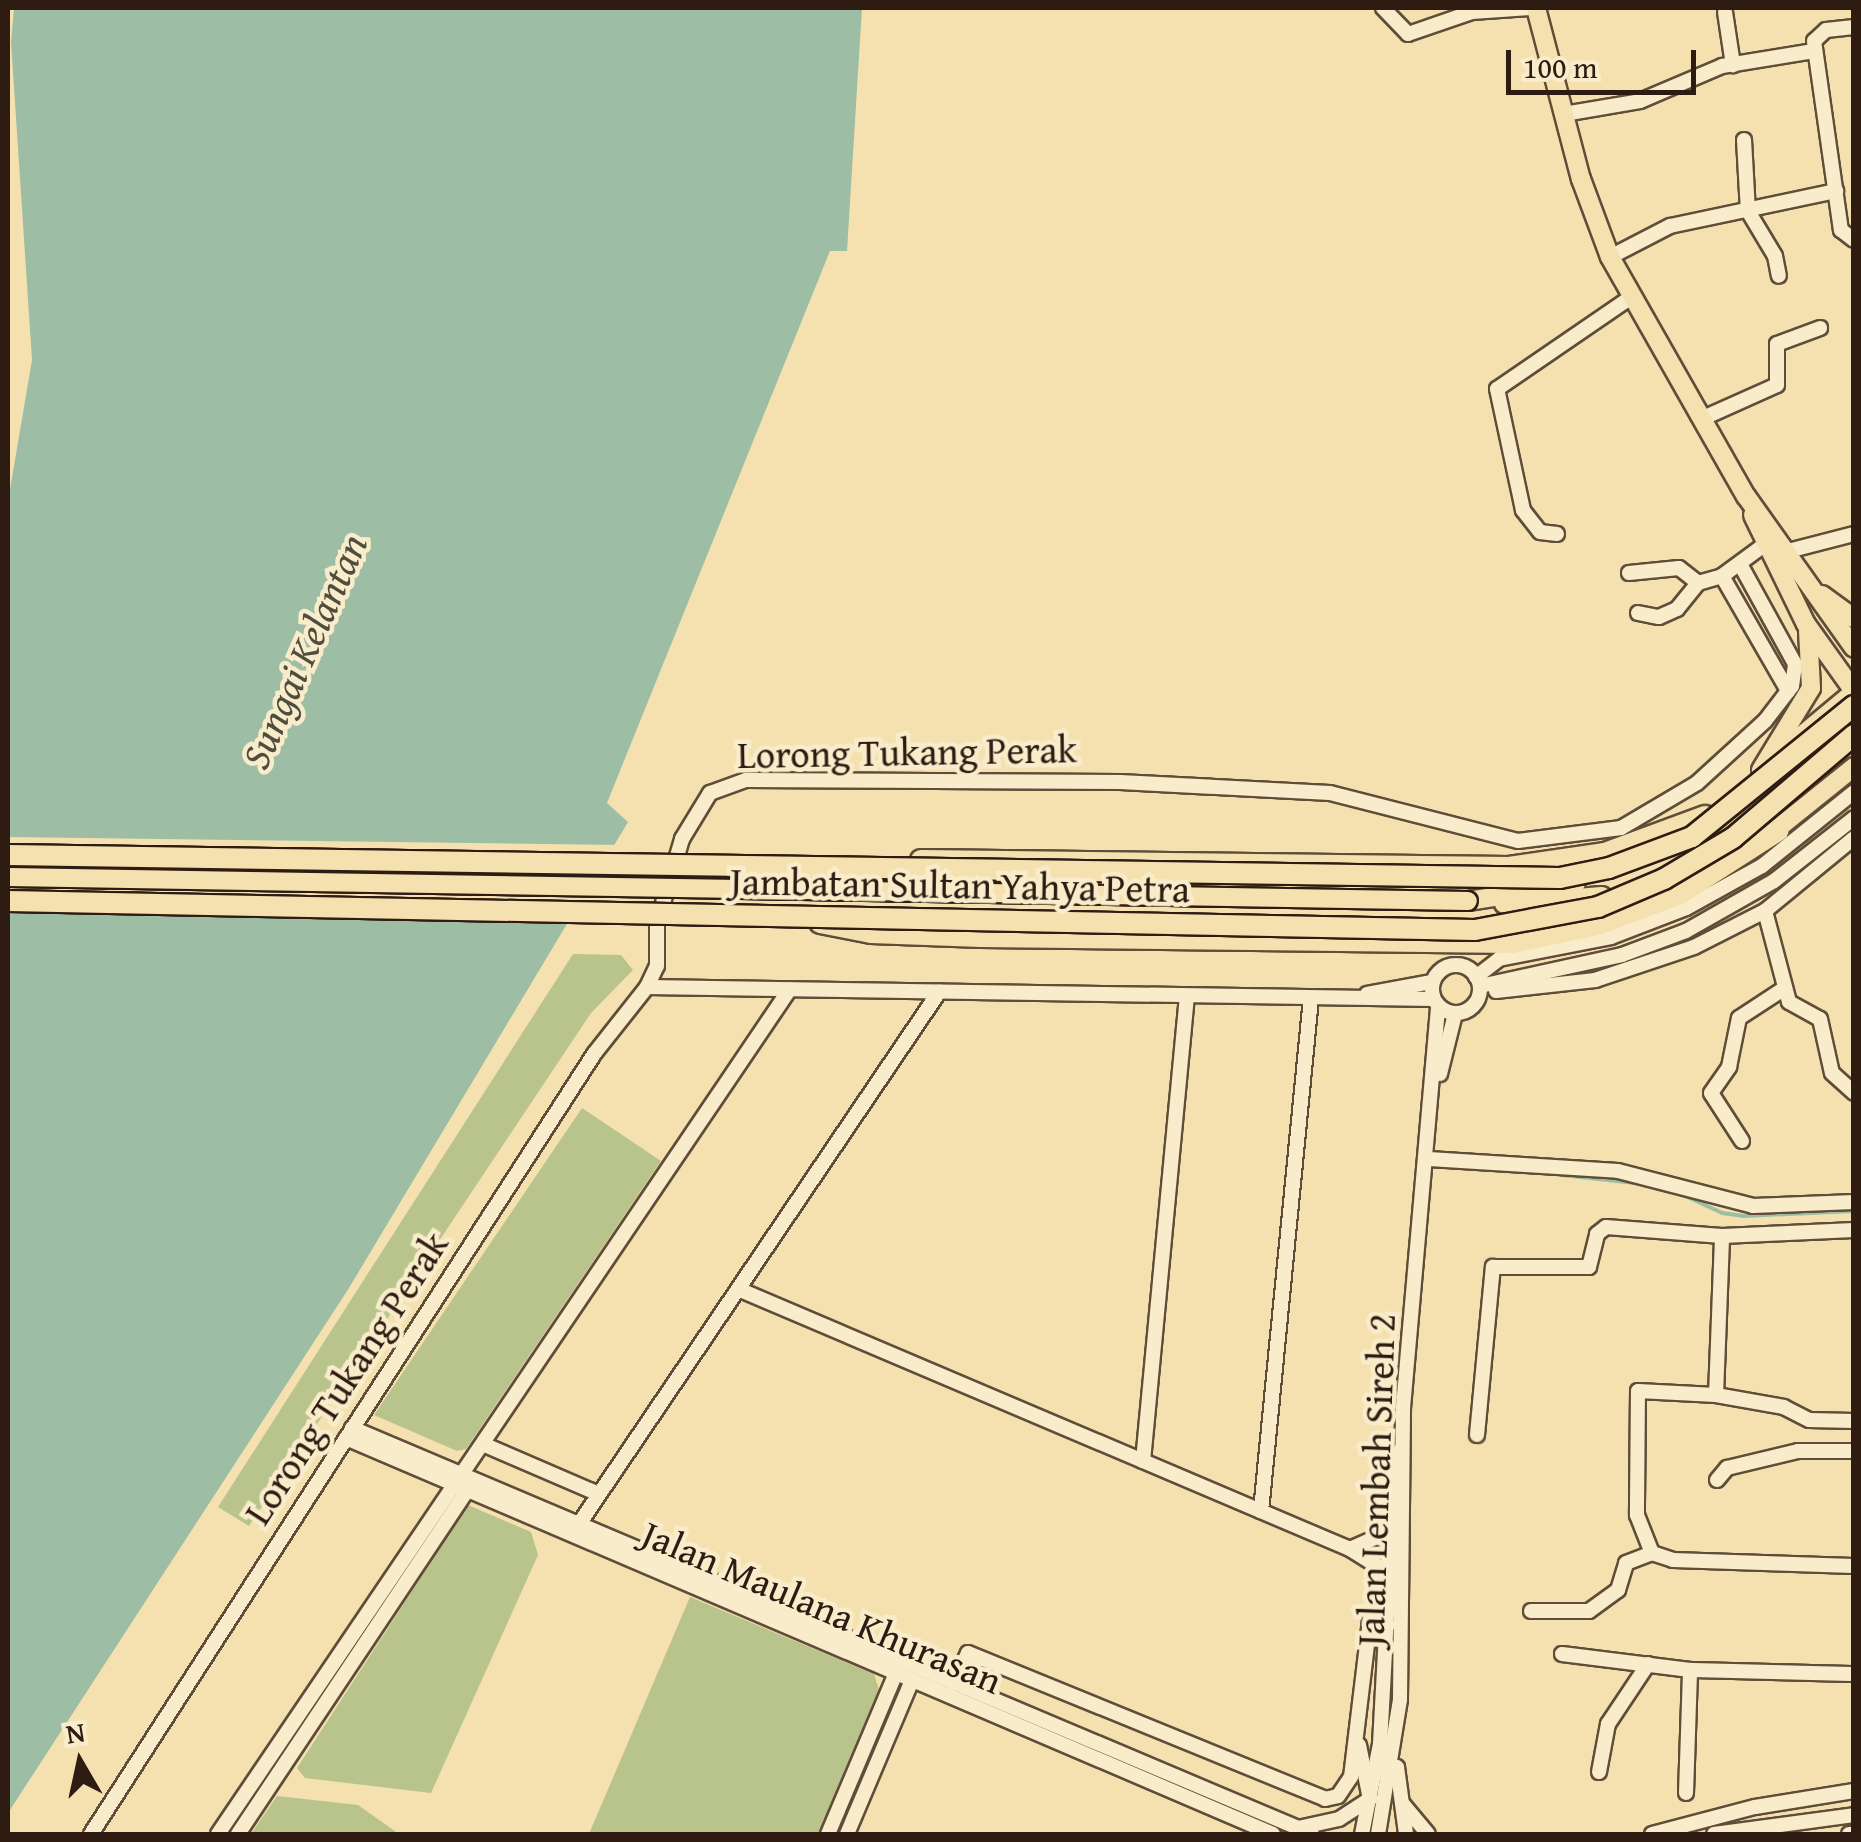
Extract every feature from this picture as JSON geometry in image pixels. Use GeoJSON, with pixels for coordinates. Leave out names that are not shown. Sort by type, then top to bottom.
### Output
{"type":"FeatureCollection","features":[{"type":"Feature","properties":{"kind":"highway","name":"Jambatan Sultan Yahya Petra"},"geometry":{"type":"LineString","coordinates":[[8,855],[1560,878],[1692,837],[1854,706]]}},
{"type":"Feature","properties":{"kind":"highway","name":"Jambatan Sultan Yahya Petra"},"geometry":{"type":"LineString","coordinates":[[8,901],[1475,930],[1598,906],[1700,859],[1854,735]]}},
{"type":"Feature","properties":{"kind":"highway"},"geometry":{"type":"LineString","coordinates":[[794,868],[984,856],[1510,867],[1605,853],[1706,816]]}},
{"type":"Feature","properties":{"kind":"highway"},"geometry":{"type":"LineString","coordinates":[[794,917],[871,932],[1483,946],[1598,925],[1680,894],[1778,832]]}},
{"type":"Feature","properties":{"kind":"main road"},"geometry":{"type":"LineString","coordinates":[[1533,8],[1610,257],[1630,298],[1746,496],[1854,648]]}},
{"type":"Feature","properties":{"kind":"main road"},"geometry":{"type":"LineString","coordinates":[[1468,901],[1586,882],[1634,867],[1706,816],[1854,692],[1806,624],[1764,546],[1746,496]]}},
{"type":"Feature","properties":{"kind":"main road"},"geometry":{"type":"LineString","coordinates":[[1807,582],[1854,618]]}},
{"type":"Feature","properties":{"kind":"main road"},"geometry":{"type":"LineString","coordinates":[[1761,770],[1812,688],[1806,624]]}},
{"type":"Feature","properties":{"kind":"main road"},"geometry":{"type":"LineString","coordinates":[[1468,901],[1522,905],[1602,896],[1670,879],[1778,832],[1854,767]]}},
{"type":"Feature","properties":{"kind":"main road","name":"Jambatan Sultan Yahya Petra"},"geometry":{"type":"LineString","coordinates":[[8,877],[1468,901]]}},
{"type":"Feature","properties":{"kind":"street"},"geometry":{"type":"LineString","coordinates":[[1384,8],[1408,34],[1472,12],[1533,8]]}},
{"type":"Feature","properties":{"kind":"street"},"geometry":{"type":"LineString","coordinates":[[1725,12],[1733,65]]}},
{"type":"Feature","properties":{"kind":"street"},"geometry":{"type":"LineString","coordinates":[[1854,27],[1818,34],[1814,51],[1841,230],[1854,240]]}},
{"type":"Feature","properties":{"kind":"street"},"geometry":{"type":"LineString","coordinates":[[1564,114],[1640,100],[1733,65],[1814,51]]}},
{"type":"Feature","properties":{"kind":"street"},"geometry":{"type":"LineString","coordinates":[[1744,140],[1748,211],[1775,256],[1778,276]]}},
{"type":"Feature","properties":{"kind":"street"},"geometry":{"type":"LineString","coordinates":[[1610,257],[1670,226],[1836,191]]}},
{"type":"Feature","properties":{"kind":"street"},"geometry":{"type":"LineString","coordinates":[[1558,534],[1540,532],[1522,510],[1497,388],[1630,298]]}},
{"type":"Feature","properties":{"kind":"street"},"geometry":{"type":"LineString","coordinates":[[1701,419],[1777,385],[1777,344],[1820,328]]}},
{"type":"Feature","properties":{"kind":"street"},"geometry":{"type":"LineString","coordinates":[[1788,551],[1854,534]]}},
{"type":"Feature","properties":{"kind":"street"},"geometry":{"type":"LineString","coordinates":[[1638,612],[1659,617],[1675,610],[1698,583],[1722,576],[1764,546]]}},
{"type":"Feature","properties":{"kind":"street"},"geometry":{"type":"LineString","coordinates":[[1740,564],[1795,664],[1788,691]]}},
{"type":"Feature","properties":{"kind":"street"},"geometry":{"type":"LineString","coordinates":[[1629,573],[1679,568],[1698,583]]}},
{"type":"Feature","properties":{"kind":"street"},"geometry":{"type":"LineString","coordinates":[[1722,576],[1788,691]]}},
{"type":"Feature","properties":{"kind":"street","name":"Lorong Tukang Perak"},"geometry":{"type":"LineString","coordinates":[[91,1834],[594,1054],[647,987],[657,966],[657,923],[682,839],[710,792],[725,784],[1120,782],[1294,789],[1518,841],[1554,841],[1621,828],[1663,807],[1731,754],[1788,691]]}},
{"type":"Feature","properties":{"kind":"street"},"geometry":{"type":"LineString","coordinates":[[1454,1014],[1474,1006],[1478,981],[1499,958],[1611,937],[1686,908],[1762,866],[1854,792]]}},
{"type":"Feature","properties":{"kind":"street"},"geometry":{"type":"LineString","coordinates":[[1342,999],[1432,982],[1449,966],[1478,981],[1622,955],[1686,931],[1774,880],[1854,818]]}},
{"type":"Feature","properties":{"kind":"street"},"geometry":{"type":"LineString","coordinates":[[1496,991],[1644,968],[1765,910],[1854,838]]}},
{"type":"Feature","properties":{"kind":"street"},"geometry":{"type":"LineString","coordinates":[[1765,910],[1776,935],[1785,988],[1798,1010],[1820,1019],[1832,1073],[1854,1093]]}},
{"type":"Feature","properties":{"kind":"street"},"geometry":{"type":"LineString","coordinates":[[1432,982],[1436,1003],[1436,1084]]}},
{"type":"Feature","properties":{"kind":"street"},"geometry":{"type":"LineString","coordinates":[[647,987],[1342,999],[1436,1003],[1454,1014]]}},
{"type":"Feature","properties":{"kind":"street"},"geometry":{"type":"LineString","coordinates":[[1742,1142],[1711,1094],[1729,1067],[1739,1018],[1785,988]]}},
{"type":"Feature","properties":{"kind":"street"},"geometry":{"type":"LineString","coordinates":[[466,1483],[222,1828],[240,1832],[466,1483],[476,1458],[790,990]]}},
{"type":"Feature","properties":{"kind":"street"},"geometry":{"type":"LineString","coordinates":[[576,1530],[939,992]]}},
{"type":"Feature","properties":{"kind":"street"},"geometry":{"type":"LineString","coordinates":[[1144,1461],[1188,996]]}},
{"type":"Feature","properties":{"kind":"street"},"geometry":{"type":"LineString","coordinates":[[1261,1511],[1311,998]]}},
{"type":"Feature","properties":{"kind":"street"},"geometry":{"type":"LineString","coordinates":[[1436,1084],[1454,1014]]}},
{"type":"Feature","properties":{"kind":"street","name":"Jalan Lembah Sireh 2"},"geometry":{"type":"LineString","coordinates":[[1395,1752],[1407,1470],[1402,1448],[1436,1084]]}},
{"type":"Feature","properties":{"kind":"street"},"geometry":{"type":"LineString","coordinates":[[1429,1158],[1618,1171],[1753,1206],[1854,1202]]}},
{"type":"Feature","properties":{"kind":"street"},"geometry":{"type":"LineString","coordinates":[[1477,1434],[1492,1267],[1589,1267],[1597,1234],[1606,1227],[1722,1236],[1854,1230]]}},
{"type":"Feature","properties":{"kind":"street"},"geometry":{"type":"LineString","coordinates":[[1716,1395],[1722,1236]]}},
{"type":"Feature","properties":{"kind":"street"},"geometry":{"type":"LineString","coordinates":[[738,1289],[1350,1549],[1377,1566],[1390,1597]]}},
{"type":"Feature","properties":{"kind":"street"},"geometry":{"type":"LineString","coordinates":[[1652,1552],[1637,1515],[1638,1391],[1716,1395],[1784,1407],[1809,1420],[1854,1421]]}},
{"type":"Feature","properties":{"kind":"street","name":"Jalan Maulana Khurasan"},"geometry":{"type":"LineString","coordinates":[[349,1433],[1273,1834]]}},
{"type":"Feature","properties":{"kind":"street"},"geometry":{"type":"LineString","coordinates":[[485,1445],[600,1494]]}},
{"type":"Feature","properties":{"kind":"street"},"geometry":{"type":"LineString","coordinates":[[1362,1834],[1370,1799],[1402,1448]]}},
{"type":"Feature","properties":{"kind":"street"},"geometry":{"type":"LineString","coordinates":[[1717,1480],[1726,1468],[1798,1451],[1854,1451]]}},
{"type":"Feature","properties":{"kind":"street"},"geometry":{"type":"LineString","coordinates":[[1350,1549],[1380,1535],[1394,1515]]}},
{"type":"Feature","properties":{"kind":"street","name":"Jalan Maulana Khurasan"},"geometry":{"type":"LineString","coordinates":[[576,1530],[1312,1834]]}},
{"type":"Feature","properties":{"kind":"street"},"geometry":{"type":"LineString","coordinates":[[1531,1612],[1589,1611],[1618,1590],[1626,1563],[1652,1552],[1674,1560],[1854,1566]]}},
{"type":"Feature","properties":{"kind":"street"},"geometry":{"type":"LineString","coordinates":[[954,1683],[968,1653],[1310,1798],[1325,1800],[1346,1788],[1370,1620],[1388,1624]]}},
{"type":"Feature","properties":{"kind":"street"},"geometry":{"type":"LineString","coordinates":[[1562,1654],[1690,1670],[1854,1674]]}},
{"type":"Feature","properties":{"kind":"street"},"geometry":{"type":"LineString","coordinates":[[1598,1772],[1608,1724],[1648,1664]]}},
{"type":"Feature","properties":{"kind":"street"},"geometry":{"type":"LineString","coordinates":[[1686,1793],[1690,1670]]}},
{"type":"Feature","properties":{"kind":"street"},"geometry":{"type":"LineString","coordinates":[[828,1834],[896,1673]]}},
{"type":"Feature","properties":{"kind":"street"},"geometry":{"type":"LineString","coordinates":[[847,1834],[912,1680]]}},
{"type":"Feature","properties":{"kind":"street"},"geometry":{"type":"LineString","coordinates":[[1356,1732],[1370,1799]]}},
{"type":"Feature","properties":{"kind":"street"},"geometry":{"type":"LineString","coordinates":[[1395,1752],[1406,1834]]}},
{"type":"Feature","properties":{"kind":"street"},"geometry":{"type":"LineString","coordinates":[[1378,1834],[1395,1752]]}},
{"type":"Feature","properties":{"kind":"street"},"geometry":{"type":"LineString","coordinates":[[1652,1834],[1755,1807],[1854,1790]]}},
{"type":"Feature","properties":{"kind":"street"},"geometry":{"type":"LineString","coordinates":[[1298,1828],[1339,1818],[1370,1799]]}},
{"type":"Feature","properties":{"kind":"street"},"geometry":{"type":"LineString","coordinates":[[1401,1802],[1428,1834]]}},
{"type":"Feature","properties":{"kind":"street"},"geometry":{"type":"LineString","coordinates":[[1714,1834],[1854,1815]]}},
{"type":"Feature","properties":{"kind":"shaded area"},"geometry":{"type":"Polygon","coordinates":[[[573,954],[621,955],[633,970],[591,1013],[249,1526],[218,1507],[573,954]]]}},
{"type":"Feature","properties":{"kind":"shaded area"},"geometry":{"type":"Polygon","coordinates":[[[582,1108],[661,1161],[466,1449],[457,1451],[374,1415],[582,1108]]]}},
{"type":"Feature","properties":{"kind":"shaded area"},"geometry":{"type":"Polygon","coordinates":[[[468,1505],[531,1532],[538,1555],[431,1793],[305,1778],[297,1768],[468,1505]]]}},
{"type":"Feature","properties":{"kind":"shaded area"},"geometry":{"type":"Polygon","coordinates":[[[690,1597],[874,1674],[879,1690],[818,1834],[589,1834],[690,1597]]]}},
{"type":"Feature","properties":{"kind":"shaded area"},"geometry":{"type":"Polygon","coordinates":[[[277,1796],[358,1805],[399,1834],[251,1834],[277,1796]]]}},
{"type":"Feature","properties":{"kind":"water","name":"Sungai Kelantan"},"geometry":{"type":"Polygon","coordinates":[[[14,8],[862,8],[847,251],[830,251],[607,803],[628,822],[349,1288],[8,1813],[8,501],[32,360],[11,42],[14,8]]]}},
{"type":"Feature","properties":{"kind":"pier"},"geometry":{"type":"Polygon","coordinates":[[[8,837],[620,845],[575,920],[8,905],[8,837]]]}},
{"type":"Feature","properties":{"kind":"waterway"},"geometry":{"type":"LineString","coordinates":[[1561,1175],[1636,1183]]}},
{"type":"Feature","properties":{"kind":"waterway"},"geometry":{"type":"LineString","coordinates":[[1679,1193],[1722,1213],[1744,1216],[1854,1211]]}}]}
